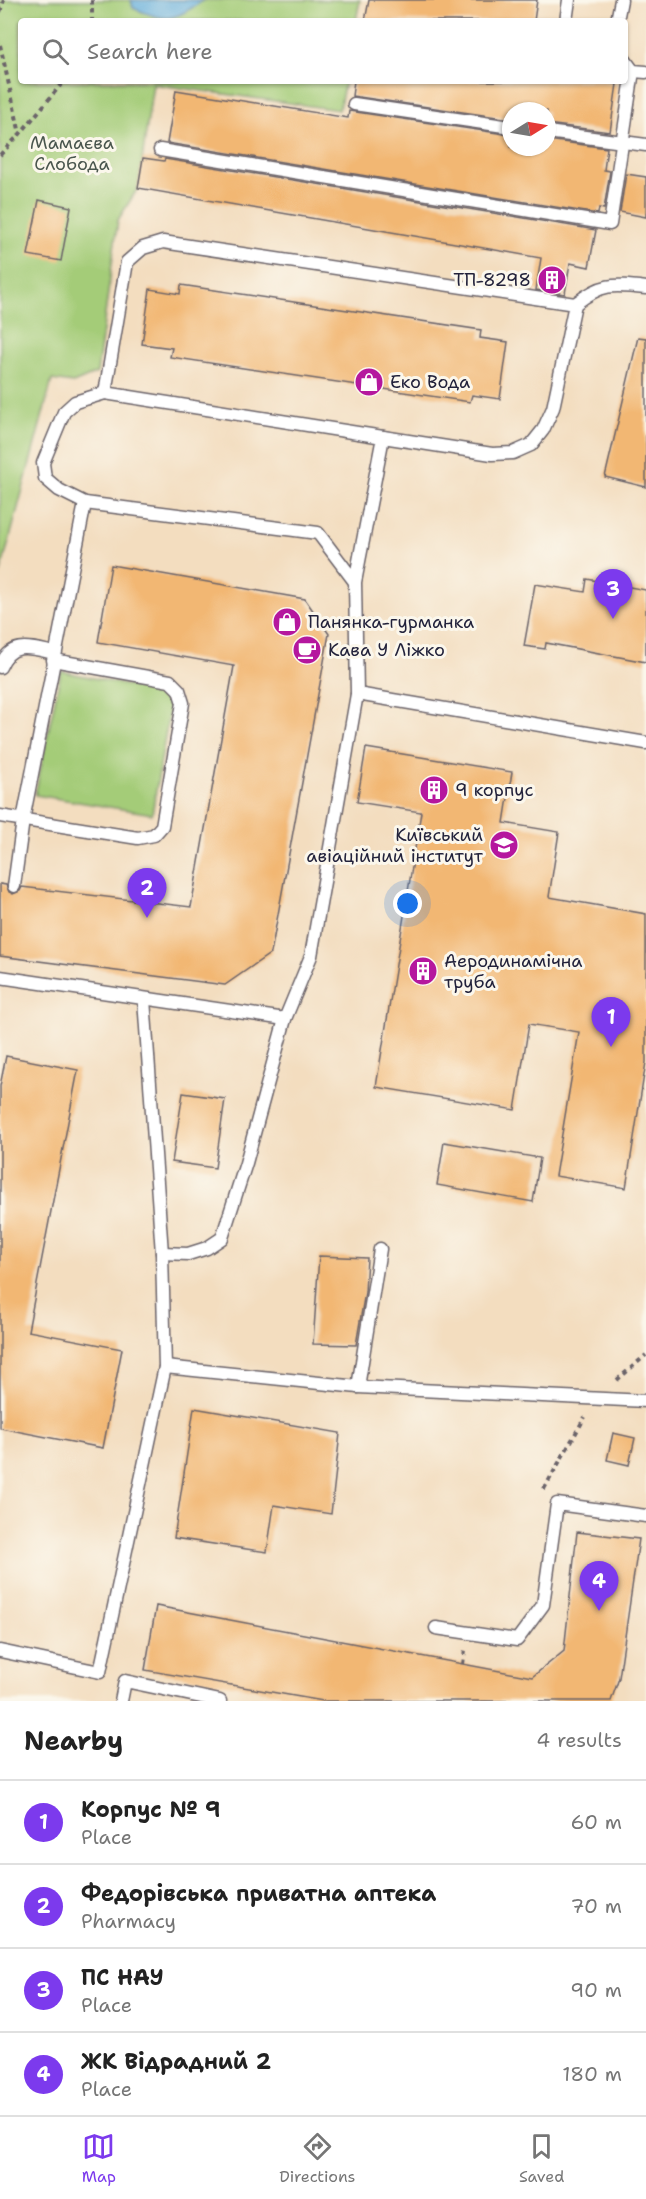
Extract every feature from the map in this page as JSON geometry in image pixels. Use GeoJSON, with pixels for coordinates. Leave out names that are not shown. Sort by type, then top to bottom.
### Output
{"type":"FeatureCollection","features":[{"type":"Feature","properties":{"kind":"lane"},"geometry":{"type":"LineString","coordinates":[[566,18],[569,0]]}},
{"type":"Feature","properties":{"kind":"lane"},"geometry":{"type":"LineString","coordinates":[[618,18],[621,0]]}},
{"type":"Feature","properties":{"kind":"lane"},"geometry":{"type":"LineString","coordinates":[[160,150],[610,224],[622,142],[640,72],[628,62]]}},
{"type":"Feature","properties":{"kind":"lane"},"geometry":{"type":"LineString","coordinates":[[354,105],[502,125]]}},
{"type":"Feature","properties":{"kind":"lane"},"geometry":{"type":"LineString","coordinates":[[556,133],[646,145]]}},
{"type":"Feature","properties":{"kind":"lane"},"geometry":{"type":"LineString","coordinates":[[105,393],[128,262],[143,248],[163,242],[574,304],[593,291],[616,284],[646,288]]}},
{"type":"Feature","properties":{"kind":"lane"},"geometry":{"type":"LineString","coordinates":[[355,582],[318,533],[85,503],[59,489],[45,478],[43,463],[64,412],[75,402],[105,393],[492,454],[513,453],[531,445],[543,430],[553,408],[574,304]]}},
{"type":"Feature","properties":{"kind":"lane"},"geometry":{"type":"LineString","coordinates":[[162,1253],[188,1254],[207,1248],[222,1238],[246,1163],[285,1019],[311,956],[357,694],[355,582],[383,437]]}},
{"type":"Feature","properties":{"kind":"lane"},"geometry":{"type":"LineString","coordinates":[[14,886],[23,820],[85,503]]}},
{"type":"Feature","properties":{"kind":"lane"},"geometry":{"type":"LineString","coordinates":[[0,667],[4,657],[14,649],[24,647],[54,657],[170,681],[180,690],[183,703],[162,826],[154,835],[138,838],[0,816]]}},
{"type":"Feature","properties":{"kind":"lane"},"geometry":{"type":"LineString","coordinates":[[357,694],[646,743]]}},
{"type":"Feature","properties":{"kind":"lane"},"geometry":{"type":"LineString","coordinates":[[0,977],[285,1019]]}},
{"type":"Feature","properties":{"kind":"lane"},"geometry":{"type":"LineString","coordinates":[[0,1651],[100,1672],[165,1367],[162,1253],[144,999]]}},
{"type":"Feature","properties":{"kind":"lane"},"geometry":{"type":"LineString","coordinates":[[358,1387],[380,1249]]}},
{"type":"Feature","properties":{"kind":"lane"},"geometry":{"type":"LineString","coordinates":[[165,1367],[358,1387],[646,1401]]}},
{"type":"Feature","properties":{"kind":"lane"},"geometry":{"type":"LineString","coordinates":[[436,1628],[517,1640],[543,1605],[557,1504],[646,1516]]}},
{"type":"Feature","properties":{"kind":"lane"},"geometry":{"type":"LineString","coordinates":[[121,1701],[125,1681],[219,1701]]}},
{"type":"Feature","properties":{"kind":"path"},"geometry":{"type":"LineString","coordinates":[[0,12],[4,0]]}},
{"type":"Feature","properties":{"kind":"path"},"geometry":{"type":"LineString","coordinates":[[92,0],[92,18]]}},
{"type":"Feature","properties":{"kind":"path"},"geometry":{"type":"LineString","coordinates":[[0,45],[20,134]]}},
{"type":"Feature","properties":{"kind":"path"},"geometry":{"type":"LineString","coordinates":[[0,156],[61,84]]}},
{"type":"Feature","properties":{"kind":"path"},"geometry":{"type":"LineString","coordinates":[[543,1491],[597,1398],[646,1355]]}},
{"type":"Feature","properties":{"kind":"green space","name":"Мамаєва Слобода"},"geometry":{"type":"Polygon","coordinates":[[[0,0],[360,0],[357,18],[18,18],[18,84],[153,84],[138,188],[118,220],[97,373],[73,383],[52,380],[0,575],[0,0]]]}},
{"type":"Feature","properties":{"kind":"green space","name":"Мамаєва Слобода"},"geometry":{"type":"Polygon","coordinates":[[[153,84],[344,84],[339,110],[153,84]]]}},
{"type":"Feature","properties":{"kind":"green space"},"geometry":{"type":"Polygon","coordinates":[[[61,671],[172,695],[152,814],[35,795],[61,671]]]}},
{"type":"Feature","properties":{"kind":"water"},"geometry":{"type":"Polygon","coordinates":[[[131,0],[204,0],[177,16],[163,18],[133,8],[131,0]]]}},
{"type":"Feature","properties":{"kind":"building"},"geometry":{"type":"Polygon","coordinates":[[[369,0],[537,0],[534,18],[366,18],[369,0]]]}},
{"type":"Feature","properties":{"kind":"building"},"geometry":{"type":"Polygon","coordinates":[[[354,84],[617,84],[610,132],[556,125],[556,102],[502,102],[502,118],[352,96],[354,84]]]}},
{"type":"Feature","properties":{"kind":"building"},"geometry":{"type":"Polygon","coordinates":[[[176,90],[348,118],[349,111],[502,134],[502,156],[556,156],[556,141],[607,148],[604,170],[610,171],[604,209],[599,208],[598,214],[167,143],[176,90]]]}},
{"type":"Feature","properties":{"kind":"building"},"geometry":{"type":"Polygon","coordinates":[[[143,158],[164,161],[165,159],[596,230],[589,267],[570,263],[565,294],[536,290],[541,258],[138,188],[143,158]]]}},
{"type":"Feature","properties":{"kind":"building"},"geometry":{"type":"Polygon","coordinates":[[[626,174],[646,177],[646,217],[620,212],[626,174]]]}},
{"type":"Feature","properties":{"kind":"building"},"geometry":{"type":"Polygon","coordinates":[[[39,200],[71,207],[61,261],[28,255],[39,200]]]}},
{"type":"Feature","properties":{"kind":"building"},"geometry":{"type":"Polygon","coordinates":[[[181,285],[481,330],[480,338],[508,342],[500,399],[472,395],[470,402],[170,357],[172,348],[142,344],[150,289],[180,294],[181,285]]]}},
{"type":"Feature","properties":{"kind":"building"},"geometry":{"type":"Polygon","coordinates":[[[638,337],[646,338],[646,487],[605,477],[638,337]]]}},
{"type":"Feature","properties":{"kind":"building"},"geometry":{"type":"Polygon","coordinates":[[[111,565],[305,599],[329,634],[271,953],[225,985],[0,956],[0,884],[6,885],[9,892],[13,894],[20,891],[22,887],[191,907],[234,666],[98,642],[111,565]]]}},
{"type":"Feature","properties":{"kind":"building"},"geometry":{"type":"Polygon","coordinates":[[[587,579],[646,590],[646,662],[546,643],[545,649],[524,646],[535,584],[585,592],[587,579]]]}},
{"type":"Feature","properties":{"kind":"building"},"geometry":{"type":"Polygon","coordinates":[[[366,748],[512,772],[504,823],[559,832],[549,897],[646,914],[646,1062],[626,1188],[555,1176],[579,1032],[529,1024],[515,1110],[376,1087],[421,812],[357,802],[366,748]]]}},
{"type":"Feature","properties":{"kind":"building"},"geometry":{"type":"Polygon","coordinates":[[[6,1056],[78,1070],[28,1331],[122,1349],[103,1448],[0,1428],[0,1086],[6,1056]]]}},
{"type":"Feature","properties":{"kind":"building"},"geometry":{"type":"Polygon","coordinates":[[[183,1093],[225,1099],[215,1168],[172,1162],[183,1093]]]}},
{"type":"Feature","properties":{"kind":"building"},"geometry":{"type":"Polygon","coordinates":[[[444,1142],[540,1158],[533,1202],[437,1185],[444,1142]]]}},
{"type":"Feature","properties":{"kind":"building"},"geometry":{"type":"Polygon","coordinates":[[[319,1256],[367,1258],[365,1292],[356,1345],[313,1344],[319,1256]]]}},
{"type":"Feature","properties":{"kind":"building"},"geometry":{"type":"Polygon","coordinates":[[[194,1408],[340,1433],[331,1514],[274,1505],[267,1552],[174,1538],[194,1408]]]}},
{"type":"Feature","properties":{"kind":"building"},"geometry":{"type":"Polygon","coordinates":[[[613,1433],[635,1438],[629,1465],[607,1460],[613,1433]]]}},
{"type":"Feature","properties":{"kind":"building"},"geometry":{"type":"Polygon","coordinates":[[[577,1532],[639,1539],[619,1678],[611,1701],[323,1701],[145,1670],[156,1606],[532,1677],[564,1651],[577,1532]]]}},
{"type":"Feature","properties":{"kind":"place","name":"ТП-8298"},"geometry":{"type":"Point","coordinates":[552,280]}},
{"type":"Feature","properties":{"kind":"place","name":"Еко Вода"},"geometry":{"type":"Point","coordinates":[369,382]}},
{"type":"Feature","properties":{"kind":"place","name":"ПС НАУ"},"geometry":{"type":"Point","coordinates":[613,619]}},
{"type":"Feature","properties":{"kind":"place","name":"Панянка-гурманка"},"geometry":{"type":"Point","coordinates":[287,622]}},
{"type":"Feature","properties":{"kind":"place","name":"Кава У Ліжко"},"geometry":{"type":"Point","coordinates":[307,650]}},
{"type":"Feature","properties":{"kind":"place","name":"9 корпус"},"geometry":{"type":"Point","coordinates":[434,790]}},
{"type":"Feature","properties":{"kind":"place","name":"Київський авіаційний інститут"},"geometry":{"type":"Point","coordinates":[504,845]}},
{"type":"Feature","properties":{"kind":"place","name":"Федорівська приватна аптека"},"geometry":{"type":"Point","coordinates":[147,918]}},
{"type":"Feature","properties":{"kind":"place","name":"Аеродинамічна труба"},"geometry":{"type":"Point","coordinates":[423,971]}},
{"type":"Feature","properties":{"kind":"place","name":"Корпус № 9"},"geometry":{"type":"Point","coordinates":[611,1047]}},
{"type":"Feature","properties":{"kind":"place","name":"ЖК Відрадний 2"},"geometry":{"type":"Point","coordinates":[599,1611]}}]}
